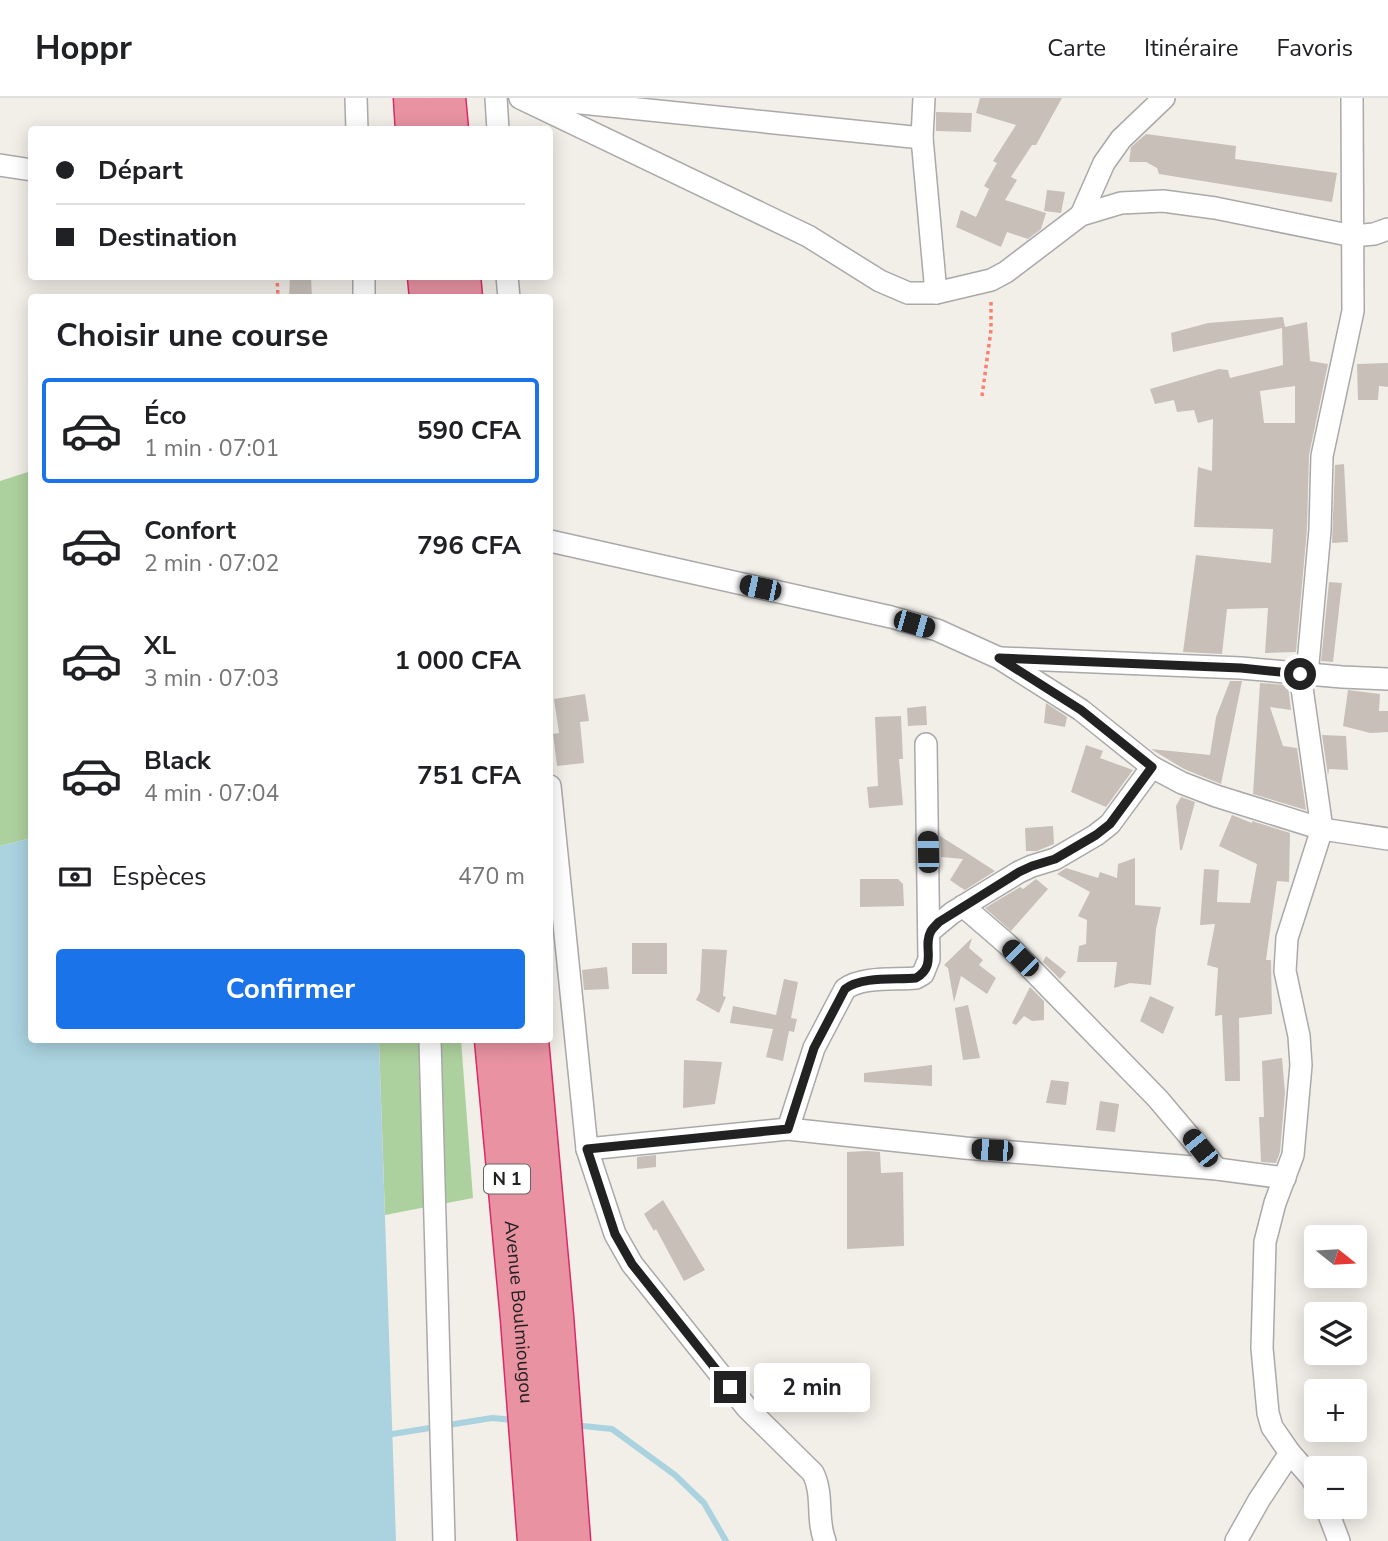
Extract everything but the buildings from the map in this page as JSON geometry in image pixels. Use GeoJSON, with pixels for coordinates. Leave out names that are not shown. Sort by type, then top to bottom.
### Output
{"type":"FeatureCollection","features":[{"type":"Feature","properties":{"kind":"highway"},"geometry":{"type":"LineString","coordinates":[[413,98],[415,126]]}},
{"type":"Feature","properties":{"kind":"highway"},"geometry":{"type":"LineString","coordinates":[[446,98],[449,126]]}},
{"type":"Feature","properties":{"kind":"highway","name":"Avenue Boulmiougou"},"geometry":{"type":"LineString","coordinates":[[494,1043],[537,1317]]}},
{"type":"Feature","properties":{"kind":"highway","name":"Avenue Boulmiougou"},"geometry":{"type":"LineString","coordinates":[[529,1043],[537,1317],[550,1491],[571,1541]]}},
{"type":"Feature","properties":{"kind":"highway","name":"Avenue Boulmiougou"},"geometry":{"type":"LineString","coordinates":[[537,1541],[550,1491]]}},
{"type":"Feature","properties":{"kind":"street"},"geometry":{"type":"LineString","coordinates":[[356,98],[357,126]]}},
{"type":"Feature","properties":{"kind":"street"},"geometry":{"type":"LineString","coordinates":[[496,98],[498,126]]}},
{"type":"Feature","properties":{"kind":"street"},"geometry":{"type":"LineString","coordinates":[[520,98],[808,236],[880,281],[908,293],[936,293],[991,280],[1006,272],[1081,215],[1121,203],[1163,201],[1215,208],[1353,236],[1374,234],[1388,229]]}},
{"type":"Feature","properties":{"kind":"street"},"geometry":{"type":"LineString","coordinates":[[530,98],[922,138]]}},
{"type":"Feature","properties":{"kind":"street"},"geometry":{"type":"LineString","coordinates":[[924,98],[922,138],[936,293]]}},
{"type":"Feature","properties":{"kind":"street"},"geometry":{"type":"LineString","coordinates":[[1081,215],[1104,163],[1121,139],[1164,98]]}},
{"type":"Feature","properties":{"kind":"street"},"geometry":{"type":"LineString","coordinates":[[1304,1468],[1272,1427],[1268,1413],[1262,1348],[1265,1242],[1275,1203],[1293,1154],[1297,1129],[1301,1065],[1299,1036],[1285,971],[1287,938],[1322,829],[1303,674],[1321,530],[1322,456],[1353,311],[1352,98]]}},
{"type":"Feature","properties":{"kind":"street"},"geometry":{"type":"LineString","coordinates":[[0,165],[28,169]]}},
{"type":"Feature","properties":{"kind":"street"},"geometry":{"type":"LineString","coordinates":[[553,542],[891,617],[937,630],[999,658],[1081,710],[1152,767],[1182,783],[1322,829],[1388,839]]}},
{"type":"Feature","properties":{"kind":"street"},"geometry":{"type":"LineString","coordinates":[[999,658],[1241,668],[1388,679]]}},
{"type":"Feature","properties":{"kind":"street"},"geometry":{"type":"LineString","coordinates":[[788,1129],[814,1048],[845,989],[863,982],[916,978],[923,974],[929,959],[926,744]]}},
{"type":"Feature","properties":{"kind":"street"},"geometry":{"type":"LineString","coordinates":[[929,932],[963,906],[1019,872],[1055,859],[1096,835],[1110,824],[1152,767]]}},
{"type":"Feature","properties":{"kind":"street"},"geometry":{"type":"LineString","coordinates":[[553,815],[587,1149],[615,1234],[632,1264],[747,1408],[813,1474],[817,1482],[820,1530],[825,1541]]}},
{"type":"Feature","properties":{"kind":"street"},"geometry":{"type":"LineString","coordinates":[[963,906],[1007,944],[1158,1099],[1217,1169]]}},
{"type":"Feature","properties":{"kind":"street"},"geometry":{"type":"LineString","coordinates":[[430,1043],[444,1541]]}},
{"type":"Feature","properties":{"kind":"street"},"geometry":{"type":"LineString","coordinates":[[587,1149],[788,1129],[965,1148],[1217,1169],[1285,1178]]}},
{"type":"Feature","properties":{"kind":"street"},"geometry":{"type":"LineString","coordinates":[[1236,1541],[1290,1453]]}},
{"type":"Feature","properties":{"kind":"street"},"geometry":{"type":"LineString","coordinates":[[1331,1519],[1339,1541]]}},
{"type":"Feature","properties":{"kind":"path"},"geometry":{"type":"LineString","coordinates":[[982,396],[990,330],[991,280]]}},
{"type":"Feature","properties":{"kind":"green space"},"geometry":{"type":"Polygon","coordinates":[[[28,472],[28,839],[0,846],[0,481],[28,472]]]}},
{"type":"Feature","properties":{"kind":"green space"},"geometry":{"type":"Polygon","coordinates":[[[379,1043],[461,1043],[473,1198],[385,1215],[379,1043]]]}},
{"type":"Feature","properties":{"kind":"water"},"geometry":{"type":"Polygon","coordinates":[[[28,839],[28,1043],[379,1043],[396,1541],[0,1541],[0,846],[28,839]]]}},
{"type":"Feature","properties":{"kind":"waterway"},"geometry":{"type":"LineString","coordinates":[[386,1435],[492,1418],[514,1420]]}},
{"type":"Feature","properties":{"kind":"waterway"},"geometry":{"type":"LineString","coordinates":[[573,1425],[612,1429],[675,1475],[704,1503],[726,1541]]}},
{"type":"Feature","properties":{"kind":"route"},"geometry":{"type":"LineString","coordinates":[[730,1387],[632,1264],[615,1234],[587,1149],[788,1129],[814,1048],[845,989],[863,982],[916,978],[923,974],[929,959],[929,932],[939,922],[1019,872],[1063,855],[1110,824],[1152,767],[1081,710],[999,658],[1241,668],[1300,674]]}}]}
